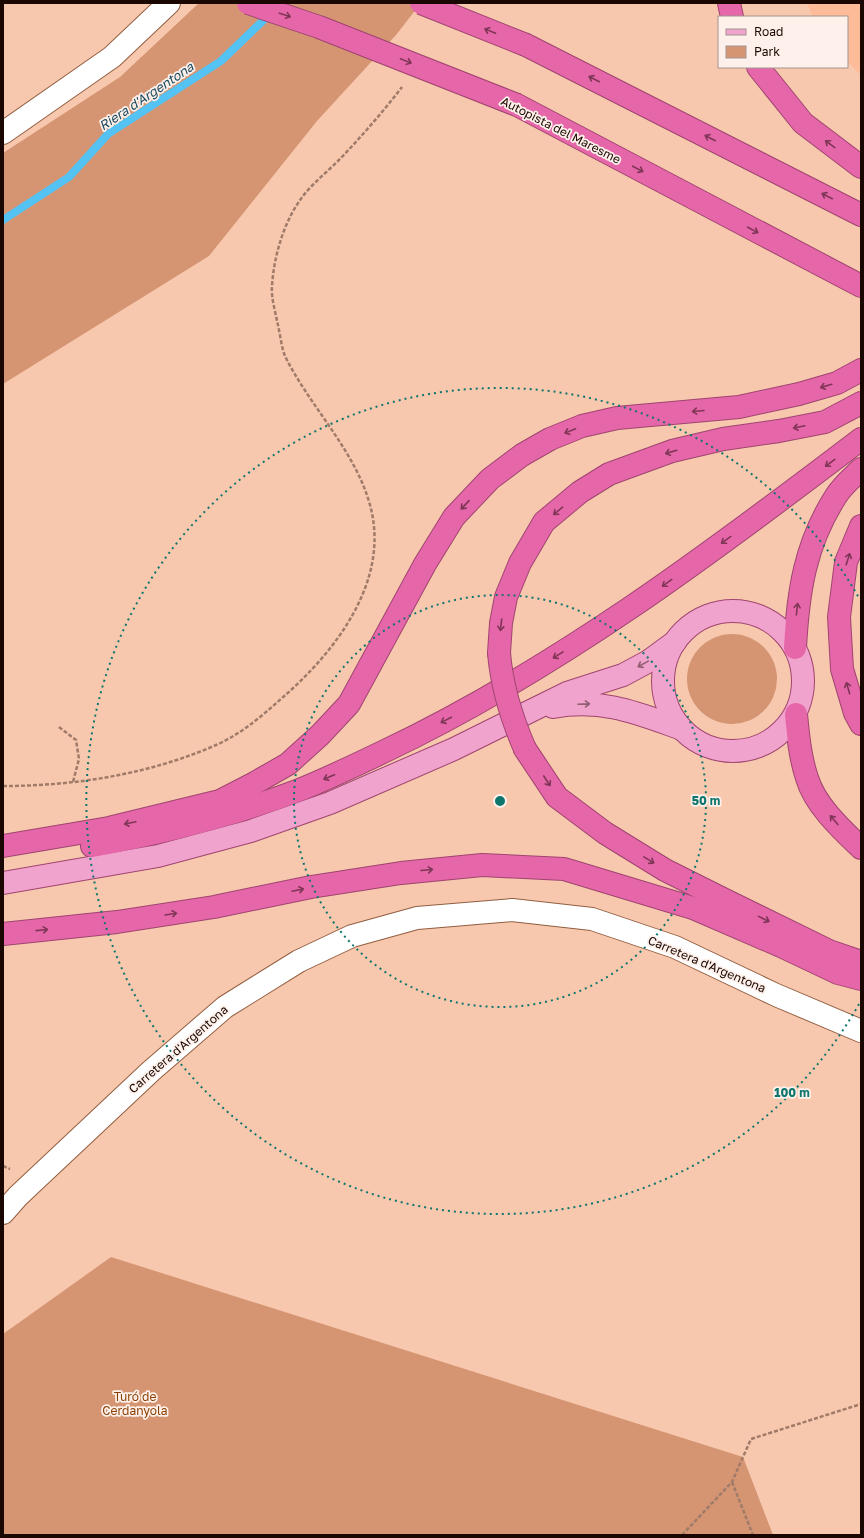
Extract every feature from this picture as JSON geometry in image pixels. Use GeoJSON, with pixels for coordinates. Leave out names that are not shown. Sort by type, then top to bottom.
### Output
{"type":"FeatureCollection","features":[{"type":"Feature","properties":{"kind":"highway","name":"Autopista del Maresme"},"geometry":{"type":"LineString","coordinates":[[248,3],[319,27],[517,105],[861,286]]}},
{"type":"Feature","properties":{"kind":"highway"},"geometry":{"type":"LineString","coordinates":[[421,3],[526,45],[861,215]]}},
{"type":"Feature","properties":{"kind":"highway"},"geometry":{"type":"LineString","coordinates":[[729,3],[732,16]]}},
{"type":"Feature","properties":{"kind":"highway"},"geometry":{"type":"LineString","coordinates":[[759,68],[803,123],[861,167]]}},
{"type":"Feature","properties":{"kind":"highway"},"geometry":{"type":"LineString","coordinates":[[3,846],[109,828],[220,801],[288,764],[320,735],[349,704],[424,564],[454,517],[490,479],[529,451],[550,439],[582,426],[617,418],[739,407],[799,394],[837,383],[861,370]]}},
{"type":"Feature","properties":{"kind":"highway"},"geometry":{"type":"LineString","coordinates":[[861,403],[825,422],[779,432],[723,439],[672,451],[610,474],[580,492],[544,522],[520,563],[506,597],[501,623],[499,653],[504,695],[514,725],[525,749],[557,797],[605,833],[665,870],[828,951],[861,962]]}},
{"type":"Feature","properties":{"kind":"highway"},"geometry":{"type":"LineString","coordinates":[[3,860],[144,836],[244,809],[334,776],[411,739],[512,683],[639,603],[785,497],[861,439]]}},
{"type":"Feature","properties":{"kind":"highway"},"geometry":{"type":"LineString","coordinates":[[795,648],[797,609],[803,570],[815,537],[836,495],[861,469]]}},
{"type":"Feature","properties":{"kind":"highway"},"geometry":{"type":"LineString","coordinates":[[861,526],[846,562],[839,617],[842,669],[855,713],[861,724]]}},
{"type":"Feature","properties":{"kind":"highway"},"geometry":{"type":"LineString","coordinates":[[796,714],[801,754],[807,780],[821,806],[844,832],[861,848]]}},
{"type":"Feature","properties":{"kind":"highway"},"geometry":{"type":"LineString","coordinates":[[3,934],[117,922],[214,907],[311,887],[401,873],[482,865],[564,869],[693,908],[781,946],[838,973],[861,978]]}},
{"type":"Feature","properties":{"kind":"main road"},"geometry":{"type":"LineString","coordinates":[[737,610],[757,614],[776,624],[787,635],[795,648],[800,658],[803,692],[796,714],[784,729],[769,741],[743,750],[714,749],[696,741],[682,729],[669,709],[664,686],[665,663],[675,642],[688,626],[702,618],[716,612],[737,610]]}},
{"type":"Feature","properties":{"kind":"main road"},"geometry":{"type":"LineString","coordinates":[[3,882],[158,856],[251,831],[330,804],[454,749],[567,693],[623,675],[649,661],[675,642]]}},
{"type":"Feature","properties":{"kind":"main road"},"geometry":{"type":"LineString","coordinates":[[519,716],[560,706],[585,703],[602,704],[631,710],[682,729]]}},
{"type":"Feature","properties":{"kind":"street"},"geometry":{"type":"LineString","coordinates":[[3,133],[112,57],[169,3]]}},
{"type":"Feature","properties":{"kind":"street","name":"Carretera d'Argentona"},"geometry":{"type":"LineString","coordinates":[[3,1213],[18,1196],[151,1071],[225,1007],[299,961],[345,940],[417,918],[512,910],[592,919],[675,947],[776,994],[861,1031]]}},
{"type":"Feature","properties":{"kind":"path"},"geometry":{"type":"LineString","coordinates":[[3,786],[46,786],[125,774],[170,762],[217,744],[253,723],[304,679],[338,641],[357,607],[369,573],[376,538],[371,506],[358,473],[284,354],[272,288],[275,262],[286,225],[304,195],[381,115],[404,84]]}},
{"type":"Feature","properties":{"kind":"path"},"geometry":{"type":"LineString","coordinates":[[59,728],[76,740],[79,759],[73,782]]}},
{"type":"Feature","properties":{"kind":"path"},"geometry":{"type":"LineString","coordinates":[[682,1535],[732,1482],[751,1439],[861,1404]]}},
{"type":"Feature","properties":{"kind":"path"},"geometry":{"type":"LineString","coordinates":[[732,1482],[753,1535]]}},
{"type":"Feature","properties":{"kind":"shaded area"},"geometry":{"type":"Polygon","coordinates":[[[807,3],[861,3],[861,75],[848,62],[848,16],[813,16],[807,3]]]}},
{"type":"Feature","properties":{"kind":"green space"},"geometry":{"type":"Polygon","coordinates":[[[199,3],[421,3],[396,35],[317,121],[209,256],[3,384],[3,153],[120,77],[199,3]]]}},
{"type":"Feature","properties":{"kind":"green space"},"geometry":{"type":"Polygon","coordinates":[[[732,634],[749,638],[764,647],[773,662],[777,679],[773,696],[764,711],[749,720],[732,724],[715,720],[700,711],[691,696],[687,679],[691,662],[700,647],[715,638],[732,634]]]}},
{"type":"Feature","properties":{"kind":"green space","name":"Turó de Cerdanyola"},"geometry":{"type":"Polygon","coordinates":[[[111,1257],[743,1457],[773,1535],[3,1535],[3,1334],[111,1257]]]}},
{"type":"Feature","properties":{"kind":"waterway","name":"Riera d'Argentona"},"geometry":{"type":"LineString","coordinates":[[3,220],[69,177],[108,134],[221,61],[271,13]]}}]}
